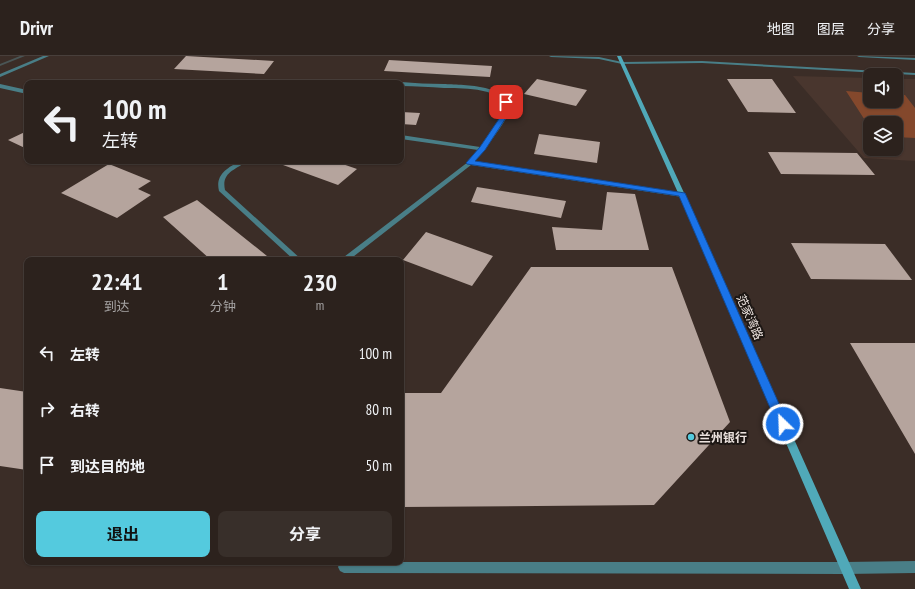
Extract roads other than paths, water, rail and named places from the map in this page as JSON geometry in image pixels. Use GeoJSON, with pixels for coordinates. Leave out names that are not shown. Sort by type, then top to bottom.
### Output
{"type":"FeatureCollection","features":[{"type":"Feature","properties":{"kind":"main road","name":"范家湾路"},"geometry":{"type":"LineString","coordinates":[[621,60],[855,589]]}},
{"type":"Feature","properties":{"kind":"street"},"geometry":{"type":"LineString","coordinates":[[0,76],[47,56]]}},
{"type":"Feature","properties":{"kind":"street"},"geometry":{"type":"LineString","coordinates":[[551,56],[621,60],[702,62],[915,74]]}},
{"type":"Feature","properties":{"kind":"street"},"geometry":{"type":"LineString","coordinates":[[859,56],[915,59]]}},
{"type":"Feature","properties":{"kind":"street"},"geometry":{"type":"LineString","coordinates":[[348,257],[470,163],[482,149],[506,113],[506,102],[502,97],[494,93],[476,88],[404,84]]}},
{"type":"Feature","properties":{"kind":"street"},"geometry":{"type":"LineString","coordinates":[[0,86],[24,91]]}},
{"type":"Feature","properties":{"kind":"street"},"geometry":{"type":"LineString","coordinates":[[404,138],[482,149]]}},
{"type":"Feature","properties":{"kind":"street"},"geometry":{"type":"LineString","coordinates":[[470,163],[682,195]]}},
{"type":"Feature","properties":{"kind":"street"},"geometry":{"type":"LineString","coordinates":[[239,164],[221,178],[219,185],[222,191],[295,257]]}},
{"type":"Feature","properties":{"kind":"street"},"geometry":{"type":"LineString","coordinates":[[344,567],[915,567]]}},
{"type":"Feature","properties":{"kind":"waterway"},"geometry":{"type":"LineString","coordinates":[[0,65],[23,56]]}},
{"type":"Feature","properties":{"kind":"place","name":"兰州银行"},"geometry":{"type":"Point","coordinates":[691,437]}}]}
